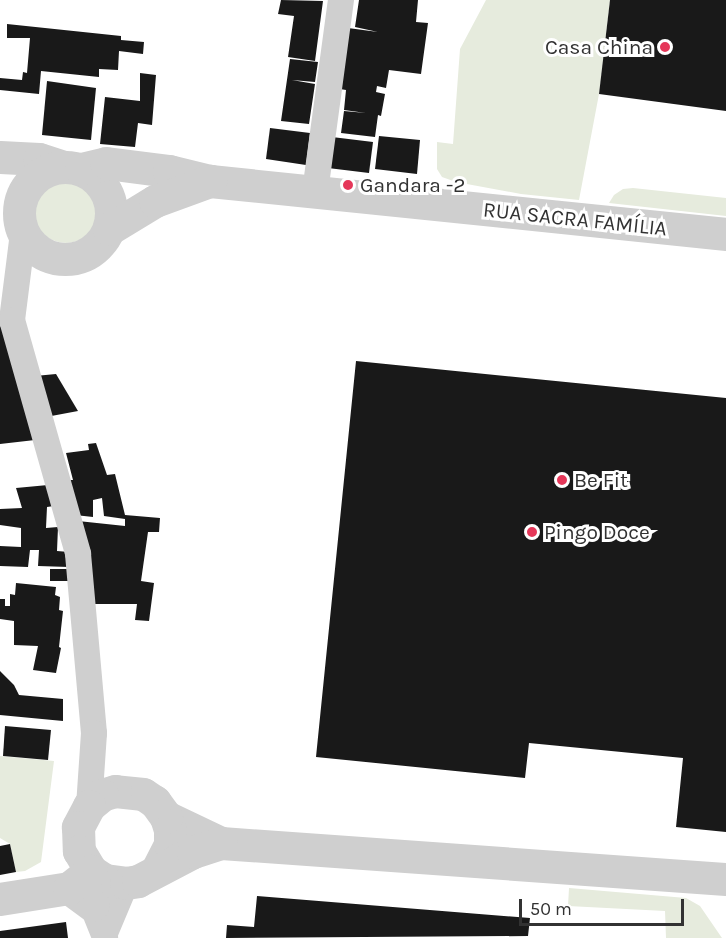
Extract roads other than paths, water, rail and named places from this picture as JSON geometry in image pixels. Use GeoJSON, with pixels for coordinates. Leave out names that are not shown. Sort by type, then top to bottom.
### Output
{"type":"FeatureCollection","features":[{"type":"Feature","properties":{"kind":"street"},"geometry":{"type":"LineString","coordinates":[[315,192],[341,0]]}},
{"type":"Feature","properties":{"kind":"street","name":"RUA SACRA FAMÍLIA"},"geometry":{"type":"LineString","coordinates":[[0,157],[39,159],[72,168],[106,163],[169,171],[210,181],[726,234]]}},
{"type":"Feature","properties":{"kind":"street"},"geometry":{"type":"LineString","coordinates":[[0,186],[20,224],[32,246],[44,255],[67,260],[90,253],[101,243],[109,229],[111,208],[104,187],[94,177],[72,168],[48,170],[31,182],[20,201],[20,224],[12,320],[78,554],[94,733],[89,806]]}},
{"type":"Feature","properties":{"kind":"street","name":"RUA SACRA FAMÍLIA"},"geometry":{"type":"LineString","coordinates":[[109,229],[155,201],[210,181]]}},
{"type":"Feature","properties":{"kind":"street"},"geometry":{"type":"LineString","coordinates":[[93,902],[77,839],[82,816],[89,806],[108,793],[129,791],[143,794],[155,802],[166,817],[170,844],[159,868]]}},
{"type":"Feature","properties":{"kind":"street"},"geometry":{"type":"LineString","coordinates":[[166,817],[221,843],[721,891]]}},
{"type":"Feature","properties":{"kind":"street"},"geometry":{"type":"LineString","coordinates":[[36,894],[77,839]]}},
{"type":"Feature","properties":{"kind":"street"},"geometry":{"type":"LineString","coordinates":[[0,898],[36,894],[93,902],[126,883],[144,879],[159,868],[193,852],[221,843]]}},
{"type":"Feature","properties":{"kind":"street"},"geometry":{"type":"LineString","coordinates":[[93,902],[105,880],[126,883]]}},
{"type":"Feature","properties":{"kind":"place","name":"Casa China"},"geometry":{"type":"Point","coordinates":[665,47]}},
{"type":"Feature","properties":{"kind":"place","name":"Gandara -2"},"geometry":{"type":"Point","coordinates":[348,185]}},
{"type":"Feature","properties":{"kind":"place","name":"Be Fit"},"geometry":{"type":"Point","coordinates":[562,480]}},
{"type":"Feature","properties":{"kind":"place","name":"Pingo Doce"},"geometry":{"type":"Point","coordinates":[532,532]}}]}
